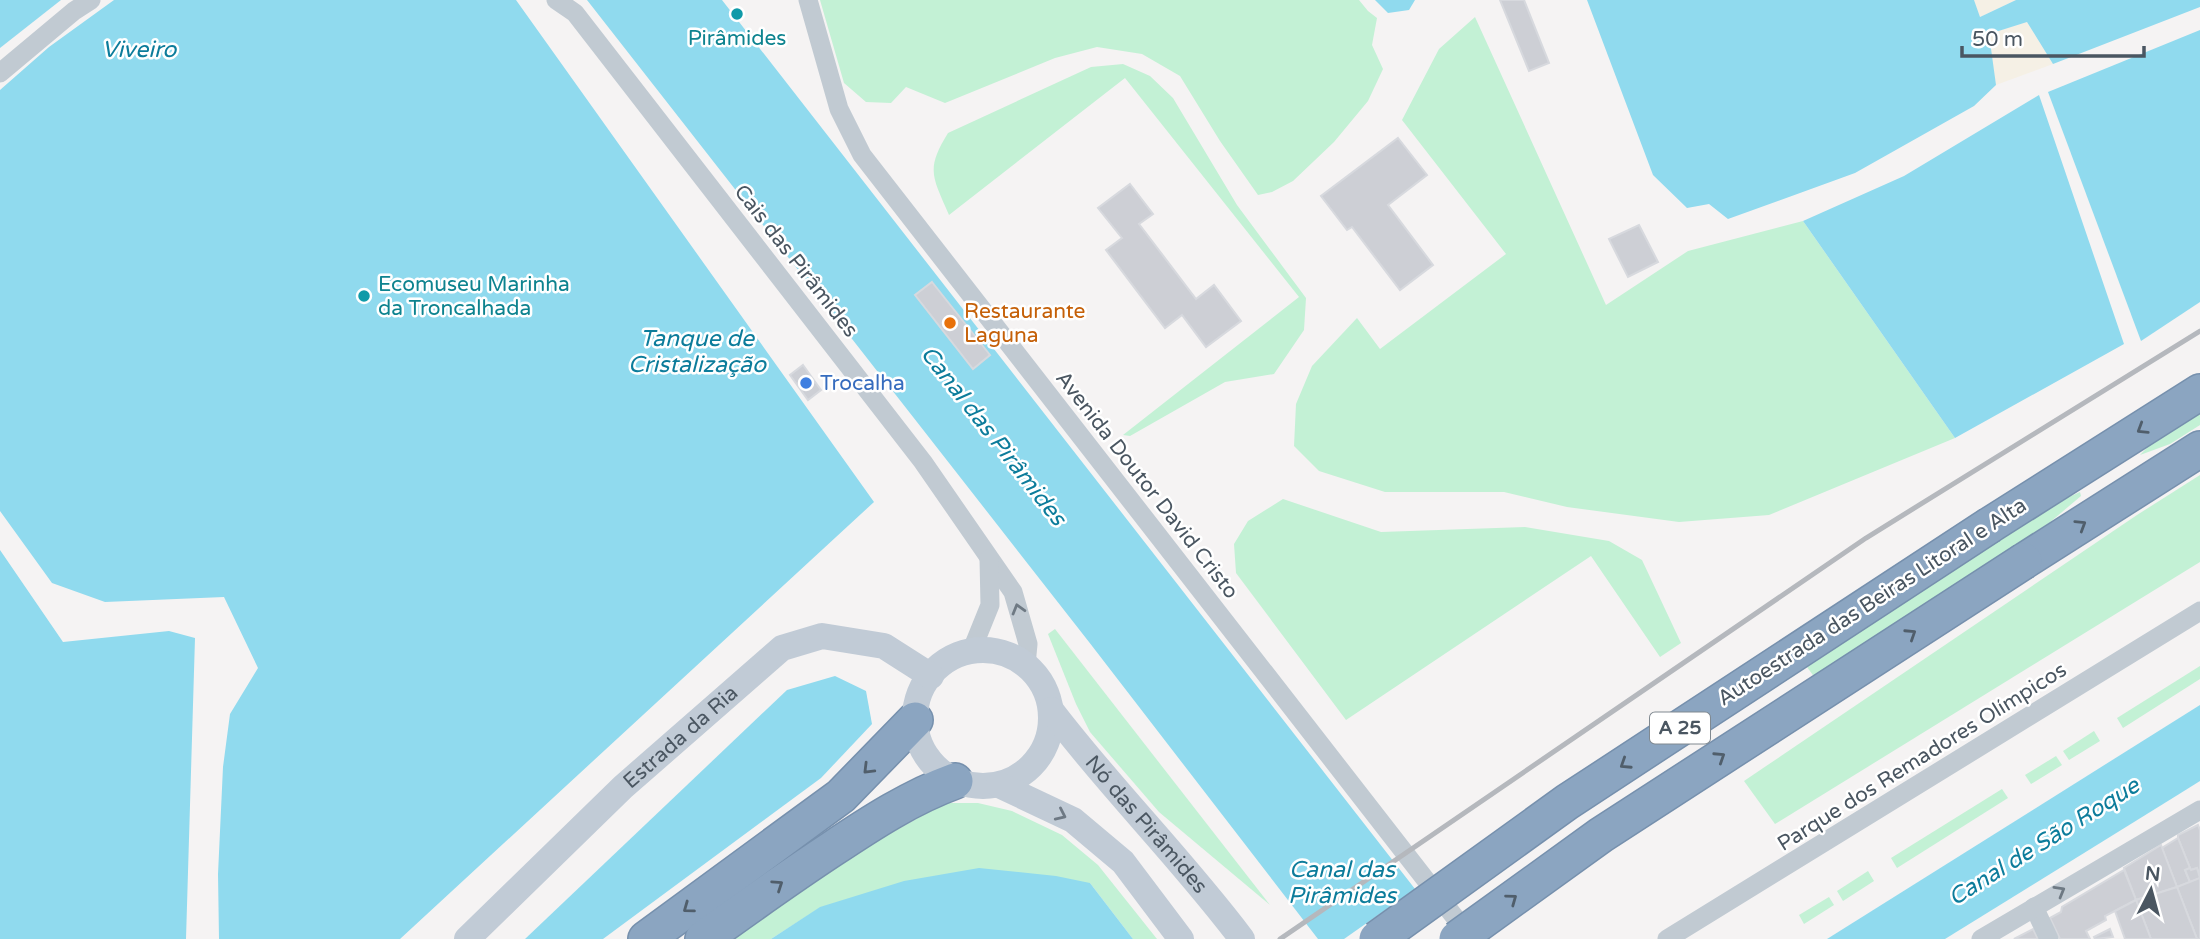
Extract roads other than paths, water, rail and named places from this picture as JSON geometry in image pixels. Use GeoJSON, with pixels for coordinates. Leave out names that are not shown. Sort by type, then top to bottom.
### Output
{"type":"FeatureCollection","features":[{"type":"Feature","properties":{"kind":"highway","name":"Autoestrada das Beiras Litoral e Alta"},"geometry":{"type":"LineString","coordinates":[[1377,939],[1567,802],[1990,525],[2200,392]]}},
{"type":"Feature","properties":{"kind":"highway","name":"A 25"},"geometry":{"type":"LineString","coordinates":[[1457,939],[1601,835],[2200,449]]}},
{"type":"Feature","properties":{"kind":"highway"},"geometry":{"type":"LineString","coordinates":[[646,939],[841,796],[915,720]]}},
{"type":"Feature","properties":{"kind":"highway"},"geometry":{"type":"LineString","coordinates":[[703,939],[771,889],[868,825],[931,790],[955,781]]}},
{"type":"Feature","properties":{"kind":"main road","name":"Estrada da Ria"},"geometry":{"type":"LineString","coordinates":[[467,939],[623,787],[782,648],[822,636],[884,646],[930,676]]}},
{"type":"Feature","properties":{"kind":"main road"},"geometry":{"type":"LineString","coordinates":[[955,781],[935,767],[921,748],[915,720],[916,702],[926,680],[942,663],[971,652],[985,650],[1007,654],[1026,665]]}},
{"type":"Feature","properties":{"kind":"main road","name":"Nó das Pirâmides"},"geometry":{"type":"LineString","coordinates":[[955,781],[978,787],[999,785],[1019,776],[1036,762],[1047,743],[1052,722],[1051,710],[1041,681],[1026,665]]}},
{"type":"Feature","properties":{"kind":"main road","name":"Nó das Pirâmides"},"geometry":{"type":"LineString","coordinates":[[1051,710],[1113,788],[1242,939]]}},
{"type":"Feature","properties":{"kind":"main road","name":"Nó das Pirâmides"},"geometry":{"type":"LineString","coordinates":[[999,785],[1073,820],[1123,862],[1181,939]]}},
{"type":"Feature","properties":{"kind":"street"},"geometry":{"type":"LineString","coordinates":[[0,73],[91,0]]}},
{"type":"Feature","properties":{"kind":"street","name":"Cais das Pirâmides"},"geometry":{"type":"LineString","coordinates":[[556,0],[575,13],[923,462],[1013,592],[1028,644],[1026,665]]}},
{"type":"Feature","properties":{"kind":"street","name":"Avenida Doutor David Cristo"},"geometry":{"type":"LineString","coordinates":[[808,0],[839,110],[862,155],[1471,939]]}},
{"type":"Feature","properties":{"kind":"street"},"geometry":{"type":"LineString","coordinates":[[971,652],[989,605],[989,559]]}},
{"type":"Feature","properties":{"kind":"street","name":"Parque dos Remadores Olímpicos"},"geometry":{"type":"LineString","coordinates":[[1667,939],[2200,611]]}},
{"type":"Feature","properties":{"kind":"street"},"geometry":{"type":"LineString","coordinates":[[1981,939],[2200,810]]}},
{"type":"Feature","properties":{"kind":"street"},"geometry":{"type":"LineString","coordinates":[[2034,907],[2049,939]]}},
{"type":"Feature","properties":{"kind":"water"},"geometry":{"type":"Polygon","coordinates":[[[0,0],[61,0],[0,48],[0,0]]]}},
{"type":"Feature","properties":{"kind":"water","name":"Ecomuseu Marinha da Troncalhada"},"geometry":{"type":"Polygon","coordinates":[[[114,0],[516,0],[874,502],[400,939],[219,939],[218,874],[223,767],[230,714],[258,668],[224,597],[105,602],[52,583],[0,511],[0,90],[49,47],[114,0]]]}},
{"type":"Feature","properties":{"kind":"water","name":"Canal das Pirâmides"},"geometry":{"type":"Polygon","coordinates":[[[587,0],[722,0],[1454,939],[1318,939],[587,0]]]}},
{"type":"Feature","properties":{"kind":"water"},"geometry":{"type":"Polygon","coordinates":[[[1375,0],[1415,0],[1409,10],[1388,13],[1375,0]]]}},
{"type":"Feature","properties":{"kind":"water"},"geometry":{"type":"Polygon","coordinates":[[[1587,0],[1974,0],[1980,17],[2016,0],[2200,0],[2200,7],[2053,64],[2027,22],[1989,34],[1996,85],[1974,106],[1855,173],[1728,219],[1709,204],[1687,208],[1653,175],[1587,0]]]}},
{"type":"Feature","properties":{"kind":"water"},"geometry":{"type":"Polygon","coordinates":[[[2200,30],[2200,302],[2141,341],[2048,92],[2200,30]]]}},
{"type":"Feature","properties":{"kind":"water"},"geometry":{"type":"Polygon","coordinates":[[[2039,95],[2124,344],[1955,438],[1803,221],[1904,176],[2039,95]]]}},
{"type":"Feature","properties":{"kind":"water"},"geometry":{"type":"Polygon","coordinates":[[[0,550],[63,642],[169,631],[195,638],[186,939],[0,939],[0,550]]]}},
{"type":"Feature","properties":{"kind":"water"},"geometry":{"type":"Polygon","coordinates":[[[835,676],[866,691],[872,724],[821,778],[603,939],[525,939],[787,690],[835,676]]]}},
{"type":"Feature","properties":{"kind":"water","name":"Canal de São Roque"},"geometry":{"type":"Polygon","coordinates":[[[2200,705],[2200,781],[1945,939],[1827,939],[2200,705]]]}},
{"type":"Feature","properties":{"kind":"water"},"geometry":{"type":"Polygon","coordinates":[[[979,868],[1056,876],[1090,883],[1133,939],[771,939],[820,907],[904,881],[979,868]]]}},
{"type":"Feature","properties":{"kind":"railway"},"geometry":{"type":"LineString","coordinates":[[1280,939],[1866,538],[2200,331]]}},
{"type":"Feature","properties":{"kind":"place","name":"Pirâmides"},"geometry":{"type":"Point","coordinates":[737,14]}},
{"type":"Feature","properties":{"kind":"place","name":"Ecomuseu Marinha da Troncalhada"},"geometry":{"type":"Point","coordinates":[364,296]}},
{"type":"Feature","properties":{"kind":"place","name":"Restaurante Laguna"},"geometry":{"type":"Point","coordinates":[950,323]}},
{"type":"Feature","properties":{"kind":"place","name":"Trocalha"},"geometry":{"type":"Point","coordinates":[806,383]}},
{"type":"Feature","properties":{"kind":"water label","name":"Viveiro"},"geometry":{"type":"Point","coordinates":[139,50]}},
{"type":"Feature","properties":{"kind":"water label","name":"Tanque de Cristalização"},"geometry":{"type":"Point","coordinates":[697,352]}}]}
